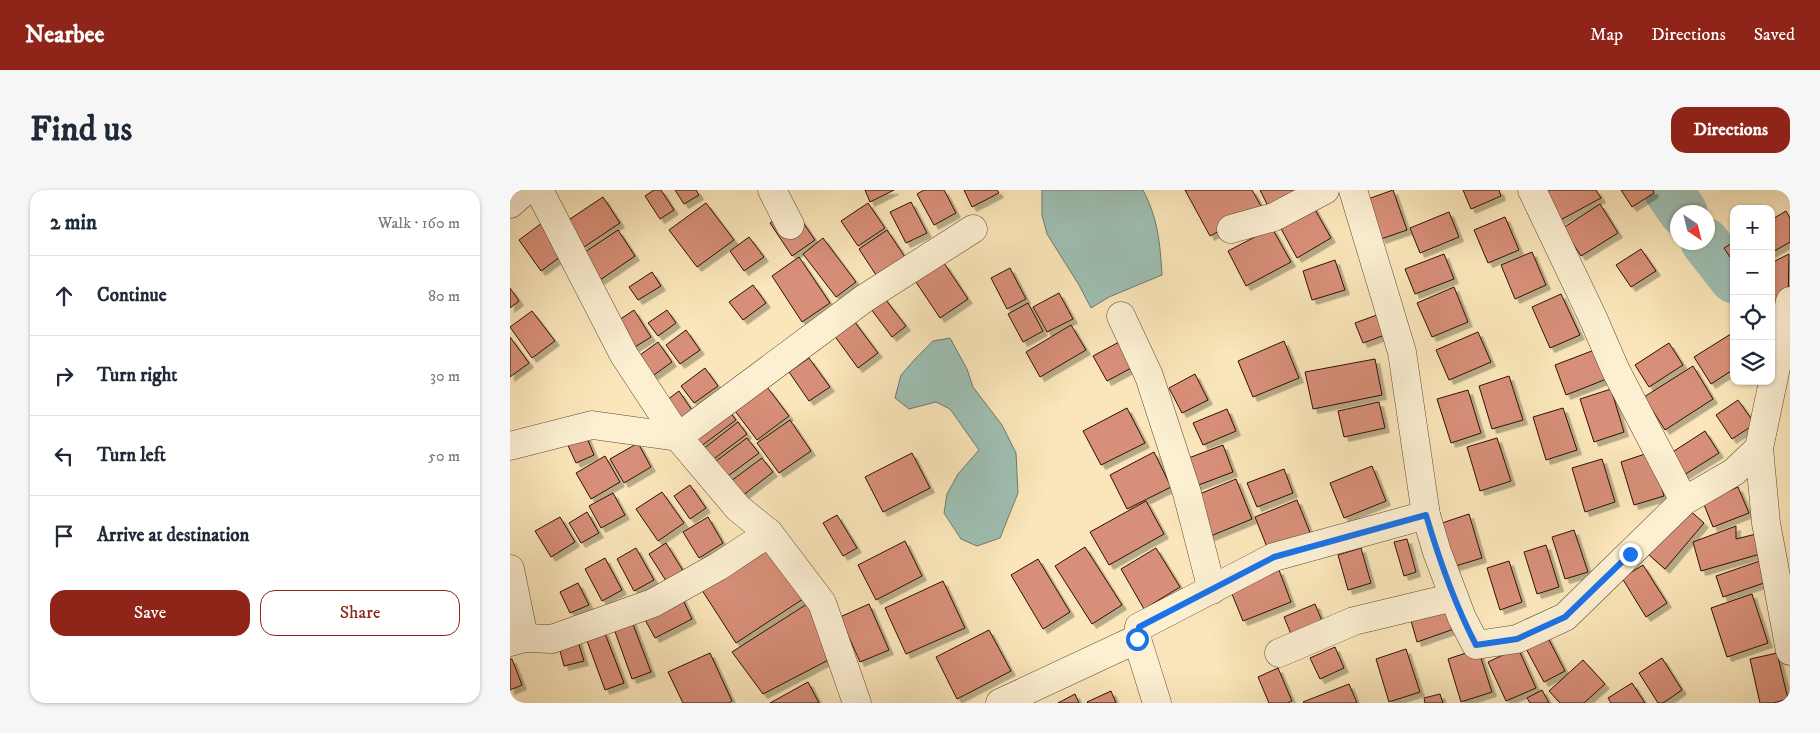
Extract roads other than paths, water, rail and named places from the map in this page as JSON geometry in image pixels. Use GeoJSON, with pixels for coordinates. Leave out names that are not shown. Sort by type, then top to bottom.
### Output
{"type":"FeatureCollection","features":[{"type":"Feature","properties":{"kind":"street"},"geometry":{"type":"LineString","coordinates":[[510,204],[526,190]]}},
{"type":"Feature","properties":{"kind":"street"},"geometry":{"type":"LineString","coordinates":[[538,190],[624,355],[678,437],[738,508],[769,533],[822,602],[857,703]]}},
{"type":"Feature","properties":{"kind":"street"},"geometry":{"type":"LineString","coordinates":[[772,190],[790,225]]}},
{"type":"Feature","properties":{"kind":"street"},"geometry":{"type":"LineString","coordinates":[[1231,229],[1274,217],[1325,190]]}},
{"type":"Feature","properties":{"kind":"street"},"geometry":{"type":"LineString","coordinates":[[1353,190],[1402,352],[1426,515],[1437,552],[1462,618],[1476,645],[1517,639],[1565,617],[1684,501],[1734,472],[1759,448]]}},
{"type":"Feature","properties":{"kind":"street"},"geometry":{"type":"LineString","coordinates":[[1532,190],[1594,318],[1616,371],[1684,501]]}},
{"type":"Feature","properties":{"kind":"street"},"geometry":{"type":"LineString","coordinates":[[510,446],[592,425],[678,437],[865,298],[973,229]]}},
{"type":"Feature","properties":{"kind":"street"},"geometry":{"type":"LineString","coordinates":[[1790,301],[1759,448],[1766,523],[1790,651]]}},
{"type":"Feature","properties":{"kind":"street"},"geometry":{"type":"LineString","coordinates":[[1121,316],[1149,376],[1187,493],[1212,590]]}},
{"type":"Feature","properties":{"kind":"street"},"geometry":{"type":"LineString","coordinates":[[1157,703],[1137,639],[1139,627],[1274,557],[1426,515]]}},
{"type":"Feature","properties":{"kind":"street"},"geometry":{"type":"LineString","coordinates":[[510,569],[517,640],[552,639],[653,603],[719,566],[769,533]]}},
{"type":"Feature","properties":{"kind":"street"},"geometry":{"type":"LineString","coordinates":[[1279,653],[1354,621],[1454,597]]}},
{"type":"Feature","properties":{"kind":"street"},"geometry":{"type":"LineString","coordinates":[[1000,703],[1137,639]]}},
{"type":"Feature","properties":{"kind":"water"},"geometry":{"type":"Polygon","coordinates":[[[1042,190],[1143,190],[1152,211],[1157,231],[1162,275],[1109,297],[1091,308],[1047,234],[1042,215],[1042,190]]]}},
{"type":"Feature","properties":{"kind":"water"},"geometry":{"type":"Polygon","coordinates":[[[950,338],[967,369],[973,387],[1002,425],[1016,453],[1018,493],[1000,538],[977,546],[961,539],[944,513],[947,494],[958,474],[979,450],[950,409],[936,402],[909,409],[895,398],[901,375],[916,358],[933,341],[950,338]]]}},
{"type":"Feature","properties":{"kind":"waterway"},"geometry":{"type":"LineString","coordinates":[[1668,190],[1678,205]]}},
{"type":"Feature","properties":{"kind":"waterway"},"geometry":{"type":"LineString","coordinates":[[1711,250],[1730,274]]}}]}
